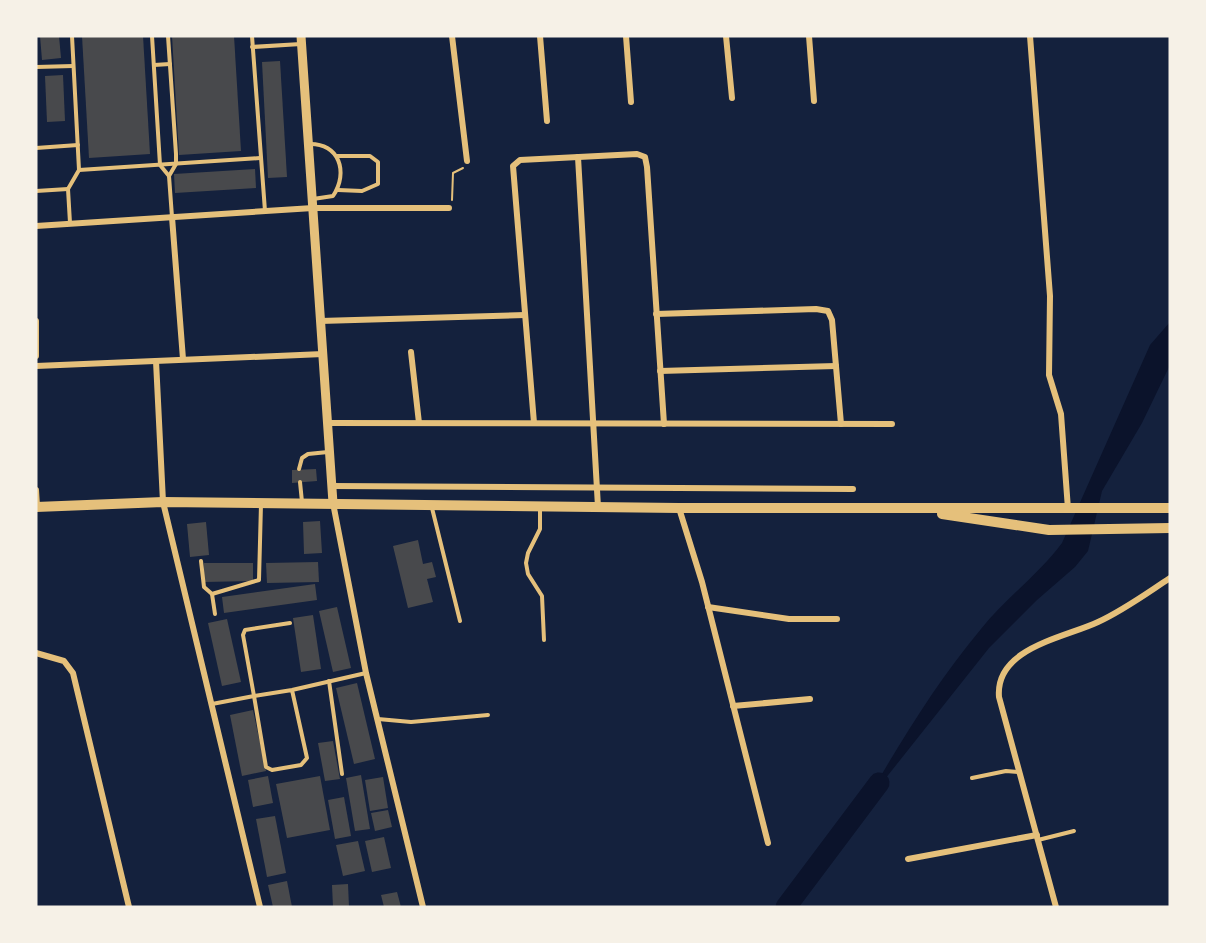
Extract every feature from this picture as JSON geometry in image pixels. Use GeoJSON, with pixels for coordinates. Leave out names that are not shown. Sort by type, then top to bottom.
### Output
{"type":"FeatureCollection","features":[{"type":"Feature","properties":{"kind":"main road"},"geometry":{"type":"LineString","coordinates":[[36,507],[163,501],[679,508],[1170,508]]}},
{"type":"Feature","properties":{"kind":"main road"},"geometry":{"type":"LineString","coordinates":[[915,508],[1006,525],[1059,530],[1170,528]]}},
{"type":"Feature","properties":{"kind":"street"},"geometry":{"type":"LineString","coordinates":[[452,36],[467,161]]}},
{"type":"Feature","properties":{"kind":"street"},"geometry":{"type":"LineString","coordinates":[[540,36],[547,121]]}},
{"type":"Feature","properties":{"kind":"street"},"geometry":{"type":"LineString","coordinates":[[626,36],[631,102]]}},
{"type":"Feature","properties":{"kind":"street"},"geometry":{"type":"LineString","coordinates":[[726,36],[732,98]]}},
{"type":"Feature","properties":{"kind":"street"},"geometry":{"type":"LineString","coordinates":[[809,36],[814,101]]}},
{"type":"Feature","properties":{"kind":"street"},"geometry":{"type":"LineString","coordinates":[[1030,36],[1050,296],[1049,375],[1061,414],[1071,509]]}},
{"type":"Feature","properties":{"kind":"street"},"geometry":{"type":"LineString","coordinates":[[302,40],[333,502],[366,673],[423,907]]}},
{"type":"Feature","properties":{"kind":"street"},"geometry":{"type":"LineString","coordinates":[[534,423],[514,164],[519,160],[637,154],[645,158],[664,424]]}},
{"type":"Feature","properties":{"kind":"street"},"geometry":{"type":"LineString","coordinates":[[578,157],[598,507]]}},
{"type":"Feature","properties":{"kind":"street"},"geometry":{"type":"LineString","coordinates":[[36,226],[265,211],[312,204],[325,208],[449,208]]}},
{"type":"Feature","properties":{"kind":"street"},"geometry":{"type":"LineString","coordinates":[[172,217],[183,359]]}},
{"type":"Feature","properties":{"kind":"street"},"geometry":{"type":"LineString","coordinates":[[656,314],[823,309],[828,312],[832,320],[841,424]]}},
{"type":"Feature","properties":{"kind":"street"},"geometry":{"type":"LineString","coordinates":[[320,321],[525,315]]}},
{"type":"Feature","properties":{"kind":"street"},"geometry":{"type":"LineString","coordinates":[[36,321],[36,356]]}},
{"type":"Feature","properties":{"kind":"street"},"geometry":{"type":"LineString","coordinates":[[411,352],[419,423]]}},
{"type":"Feature","properties":{"kind":"street"},"geometry":{"type":"LineString","coordinates":[[36,366],[322,354]]}},
{"type":"Feature","properties":{"kind":"street"},"geometry":{"type":"LineString","coordinates":[[156,361],[163,501],[260,907]]}},
{"type":"Feature","properties":{"kind":"street"},"geometry":{"type":"LineString","coordinates":[[660,371],[836,366]]}},
{"type":"Feature","properties":{"kind":"street"},"geometry":{"type":"LineString","coordinates":[[327,423],[892,424]]}},
{"type":"Feature","properties":{"kind":"street"},"geometry":{"type":"LineString","coordinates":[[331,486],[853,489]]}},
{"type":"Feature","properties":{"kind":"street"},"geometry":{"type":"LineString","coordinates":[[36,490],[36,507]]}},
{"type":"Feature","properties":{"kind":"street"},"geometry":{"type":"LineString","coordinates":[[679,508],[708,607],[768,843]]}},
{"type":"Feature","properties":{"kind":"street"},"geometry":{"type":"LineString","coordinates":[[1056,907],[999,697],[999,679],[1005,670],[1026,652],[1097,622],[1170,578]]}},
{"type":"Feature","properties":{"kind":"street"},"geometry":{"type":"LineString","coordinates":[[708,607],[789,619],[837,618]]}},
{"type":"Feature","properties":{"kind":"street"},"geometry":{"type":"LineString","coordinates":[[36,652],[64,661],[73,673],[129,907]]}},
{"type":"Feature","properties":{"kind":"street"},"geometry":{"type":"LineString","coordinates":[[733,706],[810,699]]}},
{"type":"Feature","properties":{"kind":"street"},"geometry":{"type":"LineString","coordinates":[[908,859],[1037,837]]}},
{"type":"Feature","properties":{"kind":"lane"},"geometry":{"type":"LineString","coordinates":[[70,224],[68,189],[79,170],[72,36]]}},
{"type":"Feature","properties":{"kind":"lane"},"geometry":{"type":"LineString","coordinates":[[152,36],[160,165],[169,176]]}},
{"type":"Feature","properties":{"kind":"lane"},"geometry":{"type":"LineString","coordinates":[[168,36],[176,164],[169,176],[172,217]]}},
{"type":"Feature","properties":{"kind":"lane"},"geometry":{"type":"LineString","coordinates":[[252,36],[265,211]]}},
{"type":"Feature","properties":{"kind":"lane"},"geometry":{"type":"LineString","coordinates":[[252,47],[302,40]]}},
{"type":"Feature","properties":{"kind":"lane"},"geometry":{"type":"LineString","coordinates":[[154,65],[170,64]]}},
{"type":"Feature","properties":{"kind":"lane"},"geometry":{"type":"LineString","coordinates":[[36,67],[73,66]]}},
{"type":"Feature","properties":{"kind":"lane"},"geometry":{"type":"LineString","coordinates":[[309,144],[322,143],[332,148],[338,156],[340,182],[333,196],[312,204]]}},
{"type":"Feature","properties":{"kind":"lane"},"geometry":{"type":"LineString","coordinates":[[36,148],[78,145]]}},
{"type":"Feature","properties":{"kind":"lane"},"geometry":{"type":"LineString","coordinates":[[338,156],[370,156],[378,162],[380,174],[378,184],[371,189],[338,190]]}},
{"type":"Feature","properties":{"kind":"lane"},"geometry":{"type":"LineString","coordinates":[[79,170],[260,158]]}},
{"type":"Feature","properties":{"kind":"lane"},"geometry":{"type":"LineString","coordinates":[[36,191],[68,189]]}},
{"type":"Feature","properties":{"kind":"lane"},"geometry":{"type":"LineString","coordinates":[[324,199],[325,208]]}},
{"type":"Feature","properties":{"kind":"lane"},"geometry":{"type":"LineString","coordinates":[[299,469],[302,458],[308,454],[329,452]]}},
{"type":"Feature","properties":{"kind":"lane"},"geometry":{"type":"LineString","coordinates":[[300,482],[302,502]]}},
{"type":"Feature","properties":{"kind":"lane"},"geometry":{"type":"LineString","coordinates":[[212,594],[259,580],[261,503]]}},
{"type":"Feature","properties":{"kind":"lane"},"geometry":{"type":"LineString","coordinates":[[431,504],[460,621]]}},
{"type":"Feature","properties":{"kind":"lane"},"geometry":{"type":"LineString","coordinates":[[540,506],[540,529],[528,553],[526,563],[528,574],[543,596],[544,640]]}},
{"type":"Feature","properties":{"kind":"lane"},"geometry":{"type":"LineString","coordinates":[[201,561],[204,587],[212,594],[215,614]]}},
{"type":"Feature","properties":{"kind":"lane"},"geometry":{"type":"LineString","coordinates":[[290,622],[245,630],[243,635],[267,767],[272,770],[301,765],[307,758],[292,690]]}},
{"type":"Feature","properties":{"kind":"lane"},"geometry":{"type":"LineString","coordinates":[[212,705],[366,673]]}},
{"type":"Feature","properties":{"kind":"lane"},"geometry":{"type":"LineString","coordinates":[[329,681],[342,774]]}},
{"type":"Feature","properties":{"kind":"lane"},"geometry":{"type":"LineString","coordinates":[[378,719],[411,722],[488,716]]}},
{"type":"Feature","properties":{"kind":"lane"},"geometry":{"type":"LineString","coordinates":[[972,778],[1006,771],[1020,772]]}},
{"type":"Feature","properties":{"kind":"lane"},"geometry":{"type":"LineString","coordinates":[[1037,837],[1074,831]]}},
{"type":"Feature","properties":{"kind":"path"},"geometry":{"type":"LineString","coordinates":[[449,208],[453,173],[465,167],[467,161]]}},
{"type":"Feature","properties":{"kind":"water"},"geometry":{"type":"Polygon","coordinates":[[[1170,322],[1170,365],[1142,423],[1102,491],[1088,551],[1075,567],[1037,600],[989,648],[862,808],[948,671],[991,618],[1043,566],[1062,543],[1150,345],[1170,322]]]}},
{"type":"Feature","properties":{"kind":"building"},"geometry":{"type":"Polygon","coordinates":[[[40,36],[59,36],[61,58],[42,60],[40,36]]]}},
{"type":"Feature","properties":{"kind":"building"},"geometry":{"type":"Polygon","coordinates":[[[82,36],[143,36],[150,154],[89,158],[82,36]]]}},
{"type":"Feature","properties":{"kind":"building"},"geometry":{"type":"Polygon","coordinates":[[[172,36],[234,36],[241,151],[179,155],[172,36]]]}},
{"type":"Feature","properties":{"kind":"building"},"geometry":{"type":"Polygon","coordinates":[[[280,61],[287,177],[268,178],[262,62],[280,61]]]}},
{"type":"Feature","properties":{"kind":"building"},"geometry":{"type":"Polygon","coordinates":[[[63,75],[65,121],[47,122],[45,76],[63,75]]]}},
{"type":"Feature","properties":{"kind":"building"},"geometry":{"type":"Polygon","coordinates":[[[255,169],[256,188],[175,193],[174,174],[255,169]]]}},
{"type":"Feature","properties":{"kind":"building"},"geometry":{"type":"Polygon","coordinates":[[[316,469],[317,481],[292,483],[292,470],[316,469]]]}},
{"type":"Feature","properties":{"kind":"building"},"geometry":{"type":"Polygon","coordinates":[[[320,521],[322,553],[304,554],[303,522],[320,521]]]}},
{"type":"Feature","properties":{"kind":"building"},"geometry":{"type":"Polygon","coordinates":[[[206,522],[209,555],[190,557],[187,524],[206,522]]]}},
{"type":"Feature","properties":{"kind":"building"},"geometry":{"type":"Polygon","coordinates":[[[418,540],[423,564],[432,562],[436,577],[427,579],[433,602],[408,608],[393,546],[418,540]]]}},
{"type":"Feature","properties":{"kind":"building"},"geometry":{"type":"Polygon","coordinates":[[[318,562],[319,582],[267,583],[266,563],[318,562]]]}},
{"type":"Feature","properties":{"kind":"building"},"geometry":{"type":"Polygon","coordinates":[[[204,563],[253,563],[253,581],[204,582],[204,563]]]}},
{"type":"Feature","properties":{"kind":"building"},"geometry":{"type":"Polygon","coordinates":[[[315,584],[317,600],[224,613],[222,597],[315,584]]]}},
{"type":"Feature","properties":{"kind":"building"},"geometry":{"type":"Polygon","coordinates":[[[337,607],[351,668],[333,672],[319,611],[337,607]]]}},
{"type":"Feature","properties":{"kind":"building"},"geometry":{"type":"Polygon","coordinates":[[[313,615],[321,669],[301,672],[293,618],[313,615]]]}},
{"type":"Feature","properties":{"kind":"building"},"geometry":{"type":"Polygon","coordinates":[[[227,619],[241,682],[222,686],[208,623],[227,619]]]}},
{"type":"Feature","properties":{"kind":"building"},"geometry":{"type":"Polygon","coordinates":[[[357,683],[375,759],[354,764],[336,688],[357,683]]]}},
{"type":"Feature","properties":{"kind":"building"},"geometry":{"type":"Polygon","coordinates":[[[253,710],[266,771],[242,776],[230,715],[253,710]]]}},
{"type":"Feature","properties":{"kind":"building"},"geometry":{"type":"Polygon","coordinates":[[[333,741],[340,779],[325,781],[318,743],[333,741]]]}},
{"type":"Feature","properties":{"kind":"building"},"geometry":{"type":"Polygon","coordinates":[[[361,775],[370,829],[355,831],[346,778],[361,775]]]}},
{"type":"Feature","properties":{"kind":"building"},"geometry":{"type":"Polygon","coordinates":[[[268,776],[273,803],[253,807],[248,780],[268,776]]]}},
{"type":"Feature","properties":{"kind":"building"},"geometry":{"type":"Polygon","coordinates":[[[320,776],[330,830],[287,838],[276,784],[320,776]]]}},
{"type":"Feature","properties":{"kind":"building"},"geometry":{"type":"Polygon","coordinates":[[[383,777],[388,808],[370,811],[365,780],[383,777]]]}},
{"type":"Feature","properties":{"kind":"building"},"geometry":{"type":"Polygon","coordinates":[[[344,797],[351,836],[335,839],[328,800],[344,797]]]}},
{"type":"Feature","properties":{"kind":"building"},"geometry":{"type":"Polygon","coordinates":[[[388,810],[392,827],[375,831],[371,813],[388,810]]]}},
{"type":"Feature","properties":{"kind":"building"},"geometry":{"type":"Polygon","coordinates":[[[275,816],[286,873],[267,877],[256,819],[275,816]]]}},
{"type":"Feature","properties":{"kind":"building"},"geometry":{"type":"Polygon","coordinates":[[[384,837],[391,868],[372,872],[365,841],[384,837]]]}},
{"type":"Feature","properties":{"kind":"building"},"geometry":{"type":"Polygon","coordinates":[[[358,841],[365,871],[343,876],[336,845],[358,841]]]}},
{"type":"Feature","properties":{"kind":"building"},"geometry":{"type":"Polygon","coordinates":[[[287,881],[292,907],[273,907],[268,885],[287,881]]]}},
{"type":"Feature","properties":{"kind":"building"},"geometry":{"type":"Polygon","coordinates":[[[348,884],[349,907],[333,907],[332,885],[348,884]]]}},
{"type":"Feature","properties":{"kind":"building"},"geometry":{"type":"Polygon","coordinates":[[[397,892],[401,907],[384,907],[381,895],[397,892]]]}},
{"type":"Feature","properties":{"kind":"waterway"},"geometry":{"type":"LineString","coordinates":[[786,907],[879,783]]}}]}
